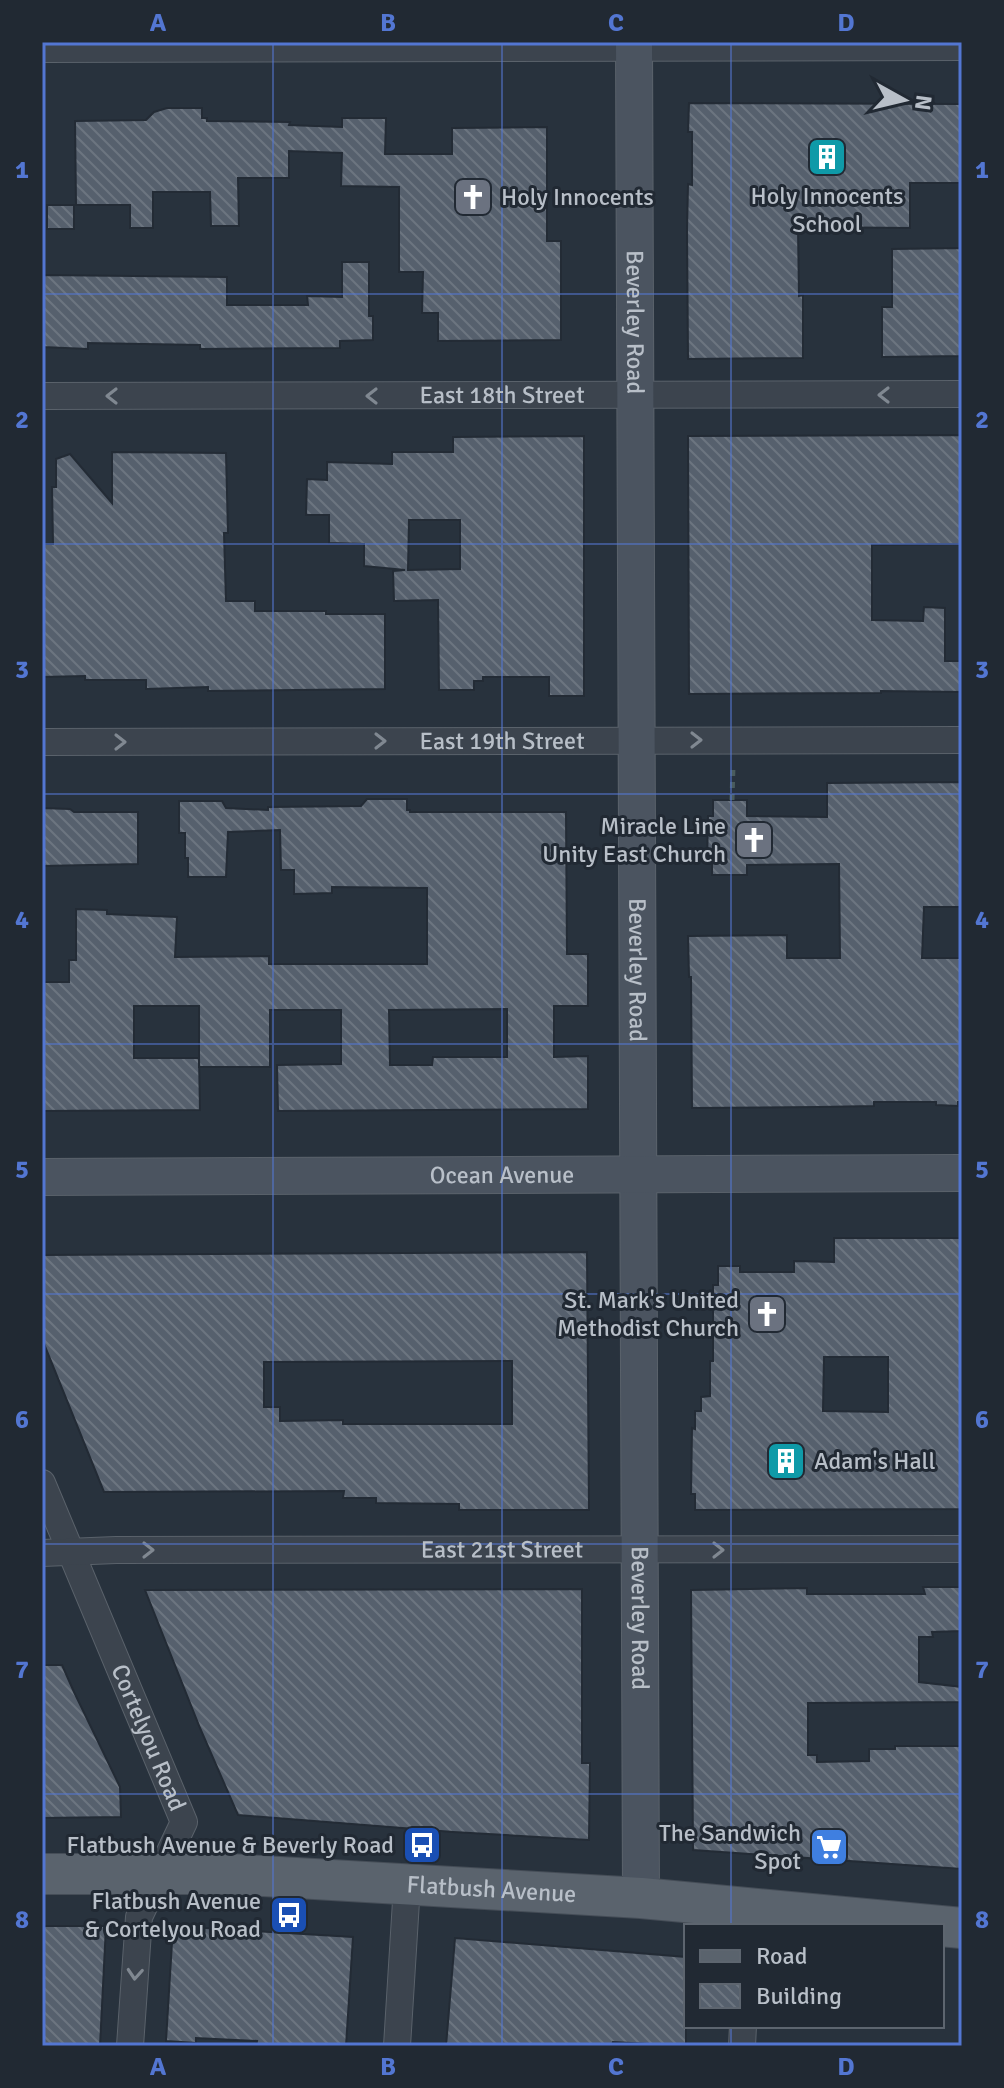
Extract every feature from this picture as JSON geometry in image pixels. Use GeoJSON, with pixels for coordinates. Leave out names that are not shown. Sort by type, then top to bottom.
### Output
{"type":"FeatureCollection","features":[{"type":"Feature","properties":{"kind":"main road","name":"Flatbush Avenue"},"geometry":{"type":"LineString","coordinates":[[42,1874],[229,1874],[641,1898],[749,1917],[885,1924]]}},
{"type":"Feature","properties":{"kind":"street"},"geometry":{"type":"LineString","coordinates":[[42,49],[634,45],[962,47]]}},
{"type":"Feature","properties":{"kind":"street","name":"Beverley Road"},"geometry":{"type":"LineString","coordinates":[[634,45],[641,1898]]}},
{"type":"Feature","properties":{"kind":"street","name":"East 18th Street"},"geometry":{"type":"LineString","coordinates":[[42,396],[962,394]]}},
{"type":"Feature","properties":{"kind":"street","name":"East 19th Street"},"geometry":{"type":"LineString","coordinates":[[42,742],[962,740]]}},
{"type":"Feature","properties":{"kind":"street","name":"Ocean Avenue"},"geometry":{"type":"LineString","coordinates":[[42,1177],[962,1173]]}},
{"type":"Feature","properties":{"kind":"street","name":"Cortelyou Road"},"geometry":{"type":"LineString","coordinates":[[42,1483],[184,1822],[139,1917],[130,2046]]}},
{"type":"Feature","properties":{"kind":"street","name":"East 21st Street"},"geometry":{"type":"LineString","coordinates":[[42,1553],[116,1550],[962,1549]]}},
{"type":"Feature","properties":{"kind":"street"},"geometry":{"type":"LineString","coordinates":[[397,2046],[407,1885]]}},
{"type":"Feature","properties":{"kind":"path"},"geometry":{"type":"LineString","coordinates":[[732,800],[733,766]]}},
{"type":"Feature","properties":{"kind":"building","name":"Holy Innocents School"},"geometry":{"type":"Polygon","coordinates":[[[689,103],[962,104],[962,183],[910,183],[910,228],[798,227],[799,296],[803,295],[803,358],[688,359],[688,184],[692,185],[689,103]]]}},
{"type":"Feature","properties":{"kind":"building"},"geometry":{"type":"Polygon","coordinates":[[[167,108],[202,108],[202,118],[207,118],[207,121],[290,122],[289,125],[342,127],[342,118],[386,118],[385,154],[452,154],[452,128],[547,127],[547,241],[561,241],[561,340],[438,341],[438,313],[422,313],[423,272],[399,272],[399,187],[341,186],[342,153],[289,151],[289,178],[238,178],[239,226],[211,226],[210,192],[153,192],[153,228],[130,228],[130,205],[76,205],[75,121],[146,120],[154,112],[167,108]]]}},
{"type":"Feature","properties":{"kind":"building"},"geometry":{"type":"Polygon","coordinates":[[[47,205],[74,205],[74,229],[47,229],[47,205]]]}},
{"type":"Feature","properties":{"kind":"building"},"geometry":{"type":"Polygon","coordinates":[[[962,248],[962,356],[882,357],[882,307],[892,307],[892,249],[962,248]]]}},
{"type":"Feature","properties":{"kind":"building"},"geometry":{"type":"Polygon","coordinates":[[[342,262],[369,262],[369,316],[373,316],[373,340],[340,341],[340,348],[200,349],[200,345],[88,343],[88,349],[42,347],[42,275],[227,277],[227,305],[308,305],[307,296],[342,297],[342,262]]]}},
{"type":"Feature","properties":{"kind":"building"},"geometry":{"type":"Polygon","coordinates":[[[962,435],[962,544],[872,545],[872,620],[923,621],[924,607],[945,608],[945,661],[962,661],[962,692],[689,694],[688,436],[962,435]]]}},
{"type":"Feature","properties":{"kind":"building"},"geometry":{"type":"Polygon","coordinates":[[[584,436],[584,696],[549,696],[549,677],[483,677],[483,681],[474,681],[474,690],[439,690],[438,600],[394,601],[393,571],[405,570],[364,566],[364,544],[329,543],[329,515],[306,515],[307,479],[327,480],[327,462],[392,464],[392,452],[453,452],[453,437],[584,436]],[[409,520],[408,570],[460,569],[460,520],[409,520]]]}},
{"type":"Feature","properties":{"kind":"building"},"geometry":{"type":"Polygon","coordinates":[[[112,452],[226,453],[226,601],[255,601],[255,611],[385,614],[385,689],[146,689],[146,680],[42,677],[42,544],[53,544],[52,487],[56,487],[56,459],[70,454],[112,503],[112,452]]]}},
{"type":"Feature","properties":{"kind":"building"},"geometry":{"type":"Polygon","coordinates":[[[962,782],[962,907],[924,907],[922,958],[962,958],[962,1102],[958,1102],[958,1106],[936,1105],[936,1102],[874,1102],[874,1106],[692,1108],[688,936],[787,935],[787,958],[840,958],[839,864],[747,865],[747,875],[712,875],[712,864],[707,864],[708,816],[713,816],[713,800],[747,800],[747,816],[827,817],[827,783],[962,782]]]}},
{"type":"Feature","properties":{"kind":"building"},"geometry":{"type":"Polygon","coordinates":[[[367,799],[407,799],[407,810],[410,812],[566,812],[567,954],[588,954],[588,1006],[554,1006],[554,1057],[588,1056],[588,1109],[278,1111],[277,1065],[341,1064],[341,1010],[270,1010],[270,1067],[199,1067],[200,1110],[42,1111],[42,982],[69,982],[69,960],[76,960],[76,909],[107,910],[107,914],[177,917],[175,957],[269,956],[269,964],[427,964],[427,888],[332,887],[332,893],[294,894],[294,870],[281,870],[280,830],[228,832],[226,877],[188,877],[185,833],[179,833],[179,801],[222,801],[226,808],[268,810],[268,807],[361,806],[367,799]],[[134,1006],[134,1058],[199,1058],[199,1006],[134,1006]],[[507,1009],[389,1010],[390,1065],[432,1065],[433,1057],[507,1057],[507,1009]]]}},
{"type":"Feature","properties":{"kind":"building"},"geometry":{"type":"Polygon","coordinates":[[[42,808],[70,809],[74,812],[138,812],[138,864],[42,866],[42,808]]]}},
{"type":"Feature","properties":{"kind":"building"},"geometry":{"type":"Polygon","coordinates":[[[834,1238],[962,1238],[962,1509],[695,1510],[695,1494],[691,1494],[692,1428],[695,1429],[695,1411],[701,1411],[701,1397],[710,1396],[713,1285],[718,1285],[718,1266],[740,1266],[740,1272],[794,1272],[794,1261],[834,1262],[834,1238]],[[824,1357],[823,1411],[888,1412],[888,1357],[824,1357]]]}},
{"type":"Feature","properties":{"kind":"building"},"geometry":{"type":"Polygon","coordinates":[[[587,1252],[589,1510],[459,1510],[459,1504],[376,1503],[376,1498],[343,1498],[344,1491],[104,1492],[42,1339],[42,1255],[587,1252]],[[512,1361],[264,1362],[264,1407],[280,1407],[280,1421],[512,1424],[512,1361]]]}},
{"type":"Feature","properties":{"kind":"building"},"geometry":{"type":"Polygon","coordinates":[[[923,1587],[962,1587],[962,1631],[932,1632],[933,1637],[919,1637],[919,1682],[962,1687],[962,1702],[808,1703],[808,1755],[817,1755],[817,1762],[869,1761],[869,1749],[962,1746],[962,1869],[693,1850],[691,1590],[807,1588],[807,1594],[925,1594],[923,1587]]]}},
{"type":"Feature","properties":{"kind":"building"},"geometry":{"type":"Polygon","coordinates":[[[582,1589],[582,1763],[590,1763],[589,1840],[238,1815],[145,1590],[582,1589]]]}},
{"type":"Feature","properties":{"kind":"building"},"geometry":{"type":"Polygon","coordinates":[[[42,1665],[62,1665],[120,1787],[121,1817],[42,1818],[42,1665]]]}},
{"type":"Feature","properties":{"kind":"building"},"geometry":{"type":"Polygon","coordinates":[[[42,1926],[106,1926],[100,2046],[42,2046],[42,1926]]]}},
{"type":"Feature","properties":{"kind":"building"},"geometry":{"type":"Polygon","coordinates":[[[173,1926],[353,1937],[346,2046],[256,2046],[257,2041],[196,2038],[196,2043],[166,2041],[173,1926]]]}},
{"type":"Feature","properties":{"kind":"building"},"geometry":{"type":"Polygon","coordinates":[[[455,1938],[684,1957],[686,2046],[613,2042],[612,2046],[446,2046],[455,1938]]]}},
{"type":"Feature","properties":{"kind":"place","name":"Holy Innocents School"},"geometry":{"type":"Point","coordinates":[827,157]}},
{"type":"Feature","properties":{"kind":"place","name":"Holy Innocents"},"geometry":{"type":"Point","coordinates":[473,197]}},
{"type":"Feature","properties":{"kind":"place","name":"Miracle Line Unity East Church"},"geometry":{"type":"Point","coordinates":[754,840]}},
{"type":"Feature","properties":{"kind":"place","name":"St. Mark's United Methodist Church"},"geometry":{"type":"Point","coordinates":[767,1314]}},
{"type":"Feature","properties":{"kind":"place","name":"Adam's Hall"},"geometry":{"type":"Point","coordinates":[786,1461]}},
{"type":"Feature","properties":{"kind":"place","name":"Flatbush Avenue & Beverly Road"},"geometry":{"type":"Point","coordinates":[422,1845]}},
{"type":"Feature","properties":{"kind":"place","name":"The Sandwich Spot"},"geometry":{"type":"Point","coordinates":[829,1847]}},
{"type":"Feature","properties":{"kind":"place","name":"Flatbush Avenue & Cortelyou Road"},"geometry":{"type":"Point","coordinates":[289,1915]}}]}
